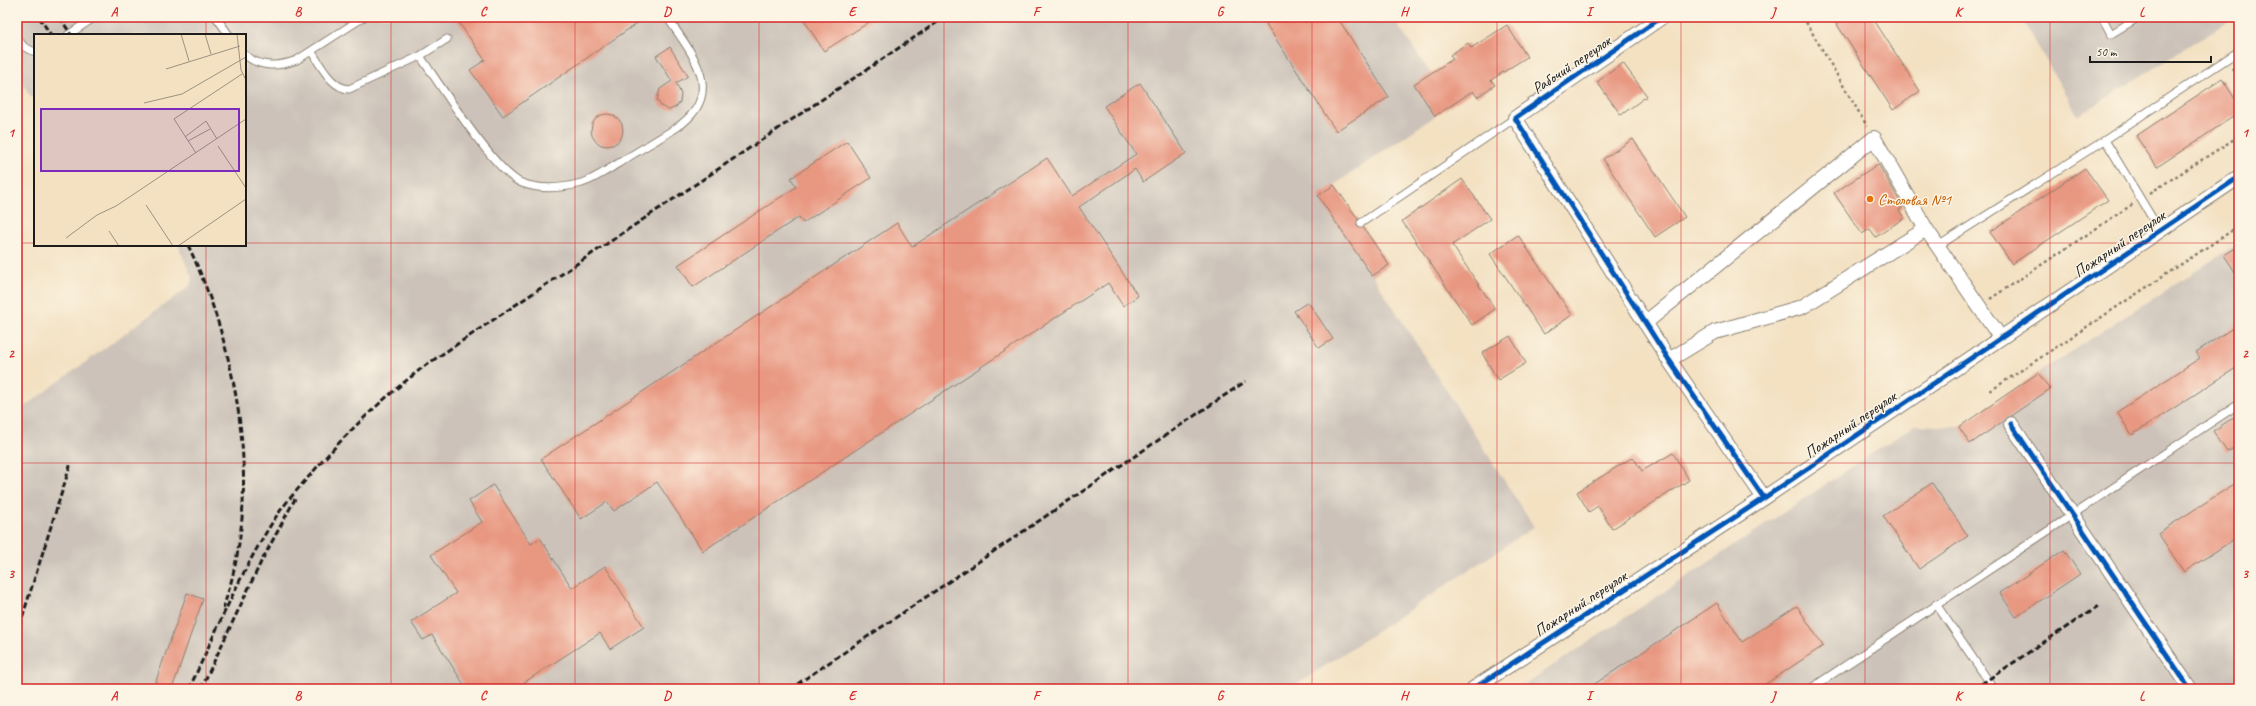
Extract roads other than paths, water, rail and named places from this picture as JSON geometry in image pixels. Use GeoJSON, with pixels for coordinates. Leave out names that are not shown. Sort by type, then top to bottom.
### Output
{"type":"FeatureCollection","features":[{"type":"Feature","properties":{"kind":"street","name":"Рабочий переулок"},"geometry":{"type":"LineString","coordinates":[[1515,118],[1662,17]]}},
{"type":"Feature","properties":{"kind":"street"},"geometry":{"type":"LineString","coordinates":[[1515,118],[1669,360],[1764,498]]}},
{"type":"Feature","properties":{"kind":"street"},"geometry":{"type":"LineString","coordinates":[[1645,323],[1874,138],[1926,229],[1980,305],[2000,337]]}},
{"type":"Feature","properties":{"kind":"street","name":"Пожарный переулок"},"geometry":{"type":"LineString","coordinates":[[1473,689],[1764,498],[2000,337],[2239,177]]}},
{"type":"Feature","properties":{"kind":"street"},"geometry":{"type":"LineString","coordinates":[[1669,360],[1716,332],[1802,307],[1926,229]]}},
{"type":"Feature","properties":{"kind":"street"},"geometry":{"type":"LineString","coordinates":[[2011,424],[2190,689]]}},
{"type":"Feature","properties":{"kind":"lane"},"geometry":{"type":"LineString","coordinates":[[70,34],[95,17]]}},
{"type":"Feature","properties":{"kind":"lane"},"geometry":{"type":"LineString","coordinates":[[216,17],[228,34]]}},
{"type":"Feature","properties":{"kind":"lane"},"geometry":{"type":"LineString","coordinates":[[246,56],[264,65],[275,66],[297,60],[364,17]]}},
{"type":"Feature","properties":{"kind":"lane"},"geometry":{"type":"LineString","coordinates":[[420,56],[486,149],[510,177],[521,183],[534,186],[549,188],[566,186],[582,183],[597,176],[676,128],[688,120],[701,103],[703,90],[699,67],[667,17]]}},
{"type":"Feature","properties":{"kind":"lane"},"geometry":{"type":"LineString","coordinates":[[2102,17],[2111,34],[2139,17]]}},
{"type":"Feature","properties":{"kind":"lane"},"geometry":{"type":"LineString","coordinates":[[17,38],[24,48],[34,52]]}},
{"type":"Feature","properties":{"kind":"lane"},"geometry":{"type":"LineString","coordinates":[[311,51],[333,82],[343,89],[349,89],[420,56],[446,39]]}},
{"type":"Feature","properties":{"kind":"lane"},"geometry":{"type":"LineString","coordinates":[[1938,246],[2105,140],[2239,50]]}},
{"type":"Feature","properties":{"kind":"lane","name":"Рабочий переулок"},"geometry":{"type":"LineString","coordinates":[[1360,223],[1515,118]]}},
{"type":"Feature","properties":{"kind":"lane"},"geometry":{"type":"LineString","coordinates":[[2105,140],[2160,231]]}},
{"type":"Feature","properties":{"kind":"lane"},"geometry":{"type":"LineString","coordinates":[[1810,689],[2072,513],[2239,404]]}},
{"type":"Feature","properties":{"kind":"lane"},"geometry":{"type":"LineString","coordinates":[[1936,604],[1994,689]]}},
{"type":"Feature","properties":{"kind":"railway"},"geometry":{"type":"LineString","coordinates":[[39,17],[50,34]]}},
{"type":"Feature","properties":{"kind":"railway"},"geometry":{"type":"LineString","coordinates":[[60,17],[70,34]]}},
{"type":"Feature","properties":{"kind":"railway"},"geometry":{"type":"LineString","coordinates":[[189,689],[238,584],[276,516],[325,458],[380,403],[426,365],[945,17]]}},
{"type":"Feature","properties":{"kind":"railway"},"geometry":{"type":"LineString","coordinates":[[188,246],[206,287],[221,331],[232,377],[240,424],[243,471],[242,518],[235,564],[223,608]]}},
{"type":"Feature","properties":{"kind":"railway"},"geometry":{"type":"LineString","coordinates":[[790,689],[1246,381]]}},
{"type":"Feature","properties":{"kind":"railway"},"geometry":{"type":"LineString","coordinates":[[17,634],[71,463]]}},
{"type":"Feature","properties":{"kind":"railway"},"geometry":{"type":"LineString","coordinates":[[201,689],[261,562],[295,499]]}},
{"type":"Feature","properties":{"kind":"railway"},"geometry":{"type":"LineString","coordinates":[[1974,689],[2098,606]]}},
{"type":"Feature","properties":{"kind":"place","name":"Столовая №1"},"geometry":{"type":"Point","coordinates":[1870,199]}}]}
